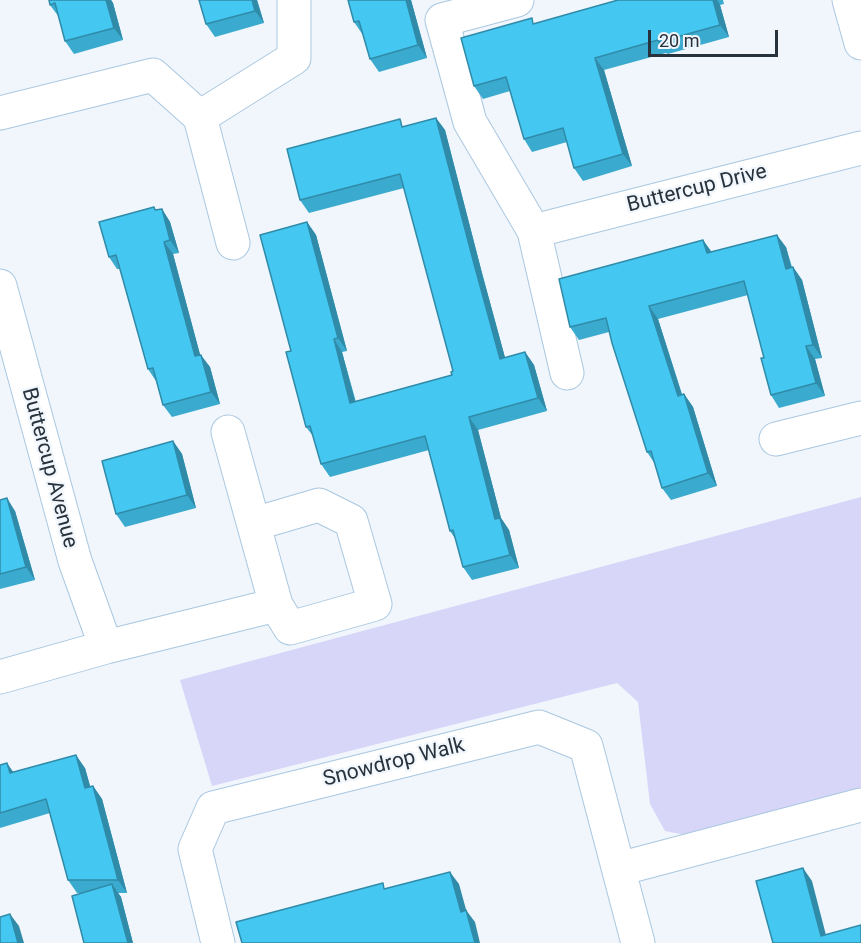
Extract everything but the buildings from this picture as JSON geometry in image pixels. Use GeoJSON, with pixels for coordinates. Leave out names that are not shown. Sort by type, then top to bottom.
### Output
{"type":"FeatureCollection","features":[{"type":"Feature","properties":{"kind":"street"},"geometry":{"type":"LineString","coordinates":[[200,117],[294,58],[294,0]]}},
{"type":"Feature","properties":{"kind":"street"},"geometry":{"type":"LineString","coordinates":[[517,0],[442,20],[470,122],[534,231],[567,373]]}},
{"type":"Feature","properties":{"kind":"street"},"geometry":{"type":"LineString","coordinates":[[849,0],[861,43]]}},
{"type":"Feature","properties":{"kind":"street"},"geometry":{"type":"LineString","coordinates":[[0,113],[153,75],[200,117],[233,243]]}},
{"type":"Feature","properties":{"kind":"street","name":"Buttercup Drive"},"geometry":{"type":"LineString","coordinates":[[534,231],[861,148]]}},
{"type":"Feature","properties":{"kind":"street","name":"Buttercup Avenue"},"geometry":{"type":"LineString","coordinates":[[0,286],[75,561],[106,648]]}},
{"type":"Feature","properties":{"kind":"street"},"geometry":{"type":"LineString","coordinates":[[776,439],[861,418]]}},
{"type":"Feature","properties":{"kind":"street"},"geometry":{"type":"LineString","coordinates":[[228,432],[276,605],[290,628],[375,604],[351,521],[319,505],[254,524]]}},
{"type":"Feature","properties":{"kind":"street"},"geometry":{"type":"LineString","coordinates":[[0,677],[276,605]]}},
{"type":"Feature","properties":{"kind":"street","name":"Snowdrop Walk"},"geometry":{"type":"LineString","coordinates":[[218,943],[195,849],[213,808],[539,727],[586,746],[638,943]]}},
{"type":"Feature","properties":{"kind":"street"},"geometry":{"type":"LineString","coordinates":[[619,869],[861,805]]}},
{"type":"Feature","properties":{"kind":"shaded area"},"geometry":{"type":"Polygon","coordinates":[[[861,497],[861,800],[711,840],[665,831],[650,804],[638,702],[617,683],[212,786],[180,680],[861,497]]]}}]}
